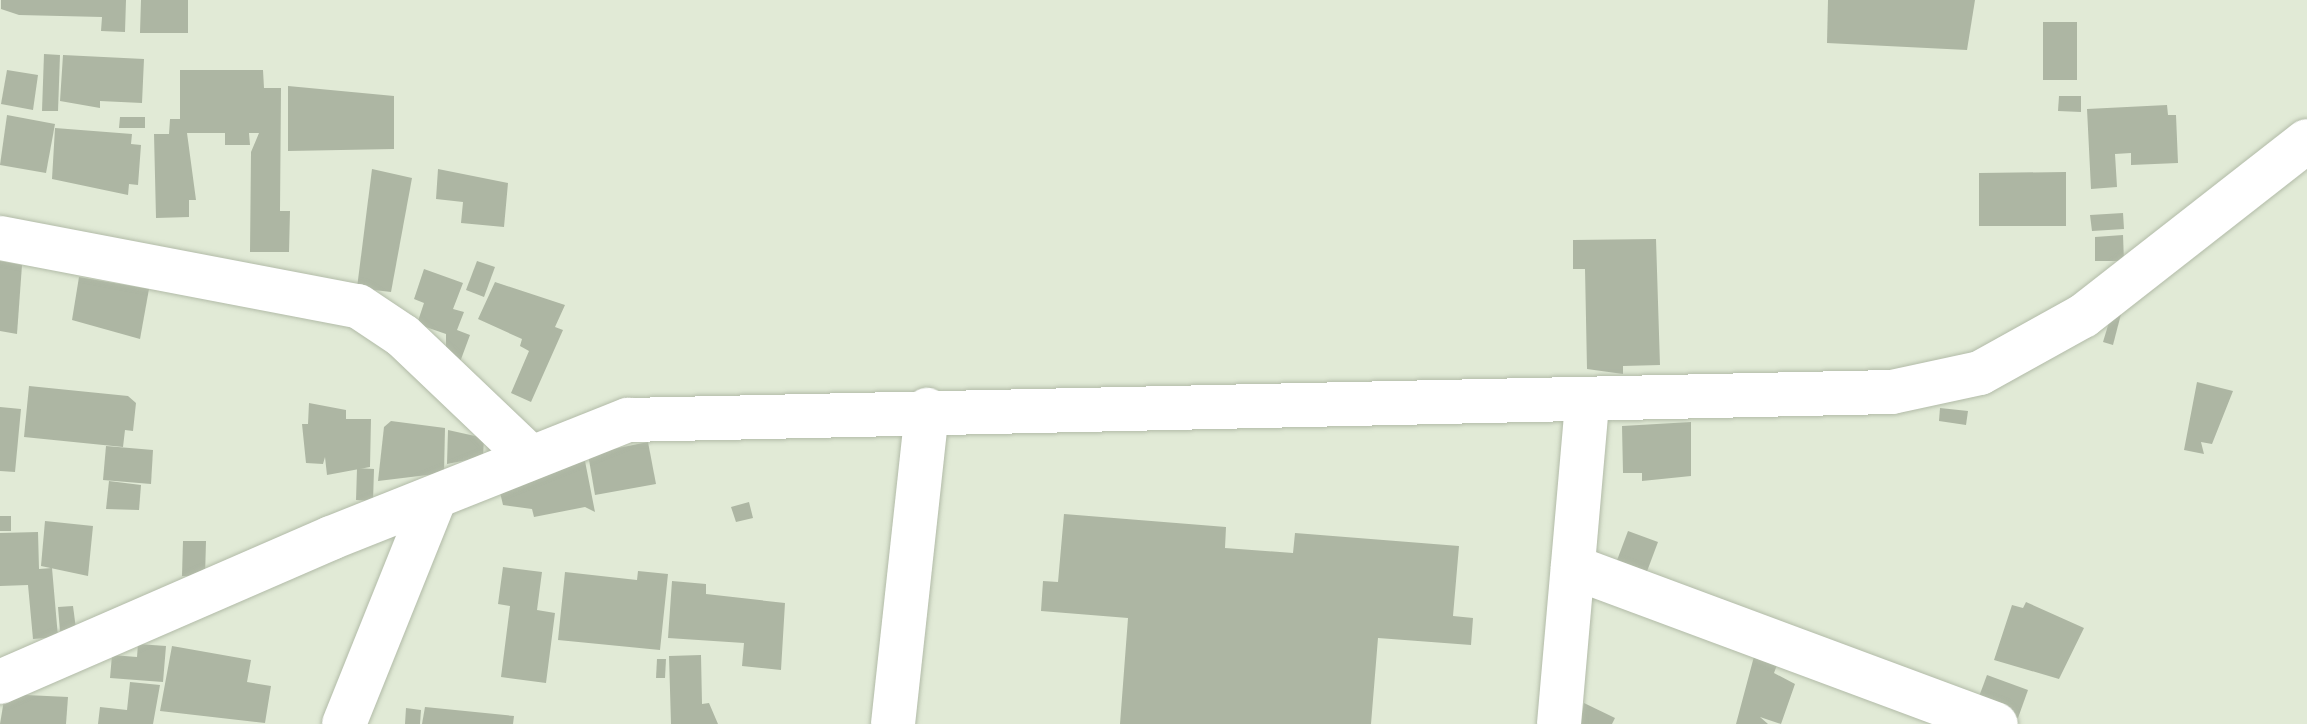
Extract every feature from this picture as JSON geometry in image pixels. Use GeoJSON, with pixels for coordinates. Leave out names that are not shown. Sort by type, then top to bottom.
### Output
{"type":"FeatureCollection","features":[{"type":"Feature","properties":{"kind":"street"},"geometry":{"type":"LineString","coordinates":[[0,682],[331,538],[433,503],[529,456],[628,420],[927,410],[1587,401],[1892,392],[1980,373],[2083,316],[2307,141]]}},
{"type":"Feature","properties":{"kind":"street"},"geometry":{"type":"LineString","coordinates":[[0,238],[358,306],[403,336],[529,456]]}},
{"type":"Feature","properties":{"kind":"street"},"geometry":{"type":"LineString","coordinates":[[1559,724],[1587,401]]}},
{"type":"Feature","properties":{"kind":"street"},"geometry":{"type":"LineString","coordinates":[[893,724],[927,410]]}},
{"type":"Feature","properties":{"kind":"street"},"geometry":{"type":"LineString","coordinates":[[344,724],[433,503]]}},
{"type":"Feature","properties":{"kind":"street"},"geometry":{"type":"LineString","coordinates":[[1573,567],[1996,724]]}},
{"type":"Feature","properties":{"kind":"building"},"geometry":{"type":"Polygon","coordinates":[[[1,0],[126,0],[125,32],[101,31],[102,17],[19,15],[1,9],[1,0]]]}},
{"type":"Feature","properties":{"kind":"building"},"geometry":{"type":"Polygon","coordinates":[[[141,0],[188,0],[188,33],[140,33],[141,0]]]}},
{"type":"Feature","properties":{"kind":"building"},"geometry":{"type":"Polygon","coordinates":[[[1828,0],[1975,0],[1967,50],[1827,43],[1828,0]]]}},
{"type":"Feature","properties":{"kind":"building"},"geometry":{"type":"Polygon","coordinates":[[[2043,22],[2077,22],[2077,80],[2043,80],[2043,22]]]}},
{"type":"Feature","properties":{"kind":"building"},"geometry":{"type":"Polygon","coordinates":[[[44,54],[60,55],[58,111],[42,111],[44,54]]]}},
{"type":"Feature","properties":{"kind":"building"},"geometry":{"type":"Polygon","coordinates":[[[63,55],[144,59],[142,103],[100,101],[100,108],[60,101],[63,55]]]}},
{"type":"Feature","properties":{"kind":"building"},"geometry":{"type":"Polygon","coordinates":[[[7,70],[38,75],[33,110],[1,104],[7,70]]]}},
{"type":"Feature","properties":{"kind":"building"},"geometry":{"type":"Polygon","coordinates":[[[180,70],[263,70],[264,88],[281,88],[280,211],[290,211],[289,252],[250,252],[251,152],[259,133],[249,133],[250,145],[225,145],[225,133],[187,133],[196,200],[189,200],[189,217],[156,218],[154,134],[169,134],[170,119],[180,119],[180,70]]]}},
{"type":"Feature","properties":{"kind":"building"},"geometry":{"type":"Polygon","coordinates":[[[288,86],[394,96],[394,149],[288,151],[288,86]]]}},
{"type":"Feature","properties":{"kind":"building"},"geometry":{"type":"Polygon","coordinates":[[[2059,96],[2081,96],[2081,112],[2058,111],[2059,96]]]}},
{"type":"Feature","properties":{"kind":"building"},"geometry":{"type":"Polygon","coordinates":[[[2167,105],[2168,115],[2176,115],[2178,163],[2131,165],[2131,153],[2115,154],[2117,187],[2091,189],[2087,109],[2167,105]]]}},
{"type":"Feature","properties":{"kind":"building"},"geometry":{"type":"Polygon","coordinates":[[[7,115],[55,124],[46,173],[0,165],[7,115]]]}},
{"type":"Feature","properties":{"kind":"building"},"geometry":{"type":"Polygon","coordinates":[[[120,117],[145,117],[145,128],[119,128],[120,117]]]}},
{"type":"Feature","properties":{"kind":"building"},"geometry":{"type":"Polygon","coordinates":[[[55,128],[132,134],[131,144],[141,145],[138,185],[129,184],[128,195],[52,179],[55,128]]]}},
{"type":"Feature","properties":{"kind":"building"},"geometry":{"type":"Polygon","coordinates":[[[372,169],[412,178],[391,292],[357,288],[372,169]]]}},
{"type":"Feature","properties":{"kind":"building"},"geometry":{"type":"Polygon","coordinates":[[[438,169],[508,183],[504,227],[461,223],[463,202],[436,199],[438,169]]]}},
{"type":"Feature","properties":{"kind":"building"},"geometry":{"type":"Polygon","coordinates":[[[2066,172],[2066,226],[1979,226],[1979,173],[2066,172]]]}},
{"type":"Feature","properties":{"kind":"building"},"geometry":{"type":"Polygon","coordinates":[[[2123,213],[2124,229],[2092,231],[2090,215],[2123,213]]]}},
{"type":"Feature","properties":{"kind":"building"},"geometry":{"type":"Polygon","coordinates":[[[2123,235],[2124,261],[2095,261],[2095,237],[2123,235]]]}},
{"type":"Feature","properties":{"kind":"building"},"geometry":{"type":"Polygon","coordinates":[[[1656,239],[1660,365],[1623,366],[1623,374],[1587,369],[1585,269],[1573,269],[1573,240],[1656,239]]]}},
{"type":"Feature","properties":{"kind":"building"},"geometry":{"type":"Polygon","coordinates":[[[0,261],[22,265],[17,334],[0,331],[0,261]]]}},
{"type":"Feature","properties":{"kind":"building"},"geometry":{"type":"Polygon","coordinates":[[[477,261],[495,267],[484,297],[466,290],[477,261]]]}},
{"type":"Feature","properties":{"kind":"building"},"geometry":{"type":"Polygon","coordinates":[[[424,269],[463,283],[453,309],[464,312],[457,330],[470,335],[460,362],[446,357],[446,334],[417,324],[424,303],[414,299],[424,269]]]}},
{"type":"Feature","properties":{"kind":"building"},"geometry":{"type":"Polygon","coordinates":[[[79,277],[149,289],[140,339],[72,320],[79,277]]]}},
{"type":"Feature","properties":{"kind":"building"},"geometry":{"type":"Polygon","coordinates":[[[495,282],[565,305],[555,327],[563,330],[531,402],[511,393],[529,351],[520,346],[522,339],[478,319],[495,282]]]}},
{"type":"Feature","properties":{"kind":"building"},"geometry":{"type":"Polygon","coordinates":[[[2112,312],[2121,314],[2113,345],[2103,342],[2112,312]]]}},
{"type":"Feature","properties":{"kind":"building"},"geometry":{"type":"Polygon","coordinates":[[[2197,382],[2233,391],[2212,444],[2201,442],[2204,454],[2184,450],[2197,382]]]}},
{"type":"Feature","properties":{"kind":"building"},"geometry":{"type":"Polygon","coordinates":[[[29,386],[128,396],[136,403],[133,431],[125,430],[123,447],[24,437],[29,386]]]}},
{"type":"Feature","properties":{"kind":"building"},"geometry":{"type":"Polygon","coordinates":[[[309,403],[346,410],[346,419],[371,419],[370,467],[327,475],[325,457],[323,464],[306,463],[302,424],[308,424],[309,403]]]}},
{"type":"Feature","properties":{"kind":"building"},"geometry":{"type":"Polygon","coordinates":[[[0,407],[21,409],[15,472],[0,471],[0,407]]]}},
{"type":"Feature","properties":{"kind":"building"},"geometry":{"type":"Polygon","coordinates":[[[1940,408],[1968,411],[1966,425],[1939,421],[1940,408]]]}},
{"type":"Feature","properties":{"kind":"building"},"geometry":{"type":"Polygon","coordinates":[[[391,421],[445,428],[444,473],[378,481],[384,427],[391,421]]]}},
{"type":"Feature","properties":{"kind":"building"},"geometry":{"type":"Polygon","coordinates":[[[1691,422],[1691,476],[1642,481],[1642,473],[1623,473],[1622,426],[1691,422]]]}},
{"type":"Feature","properties":{"kind":"building"},"geometry":{"type":"Polygon","coordinates":[[[448,430],[484,438],[483,457],[447,464],[448,430]]]}},
{"type":"Feature","properties":{"kind":"building"},"geometry":{"type":"Polygon","coordinates":[[[648,442],[656,484],[595,495],[588,454],[648,442]]]}},
{"type":"Feature","properties":{"kind":"building"},"geometry":{"type":"Polygon","coordinates":[[[106,446],[153,450],[151,484],[103,480],[106,446]]]}},
{"type":"Feature","properties":{"kind":"building"},"geometry":{"type":"Polygon","coordinates":[[[585,461],[595,512],[585,507],[534,517],[532,509],[503,505],[499,488],[585,461]]]}},
{"type":"Feature","properties":{"kind":"building"},"geometry":{"type":"Polygon","coordinates":[[[357,468],[374,469],[373,501],[356,500],[357,468]]]}},
{"type":"Feature","properties":{"kind":"building"},"geometry":{"type":"Polygon","coordinates":[[[109,481],[141,485],[139,510],[106,509],[109,481]]]}},
{"type":"Feature","properties":{"kind":"building"},"geometry":{"type":"Polygon","coordinates":[[[749,502],[753,518],[736,522],[731,507],[749,502]]]}},
{"type":"Feature","properties":{"kind":"building"},"geometry":{"type":"Polygon","coordinates":[[[1064,514],[1226,527],[1225,548],[1293,553],[1295,533],[1459,546],[1453,616],[1473,618],[1471,645],[1378,638],[1371,724],[1120,724],[1128,618],[1041,611],[1043,581],[1058,582],[1064,514]]]}},
{"type":"Feature","properties":{"kind":"building"},"geometry":{"type":"Polygon","coordinates":[[[0,516],[11,516],[11,531],[0,531],[0,516]]]}},
{"type":"Feature","properties":{"kind":"building"},"geometry":{"type":"Polygon","coordinates":[[[45,521],[93,526],[88,576],[41,566],[45,521]]]}},
{"type":"Feature","properties":{"kind":"building"},"geometry":{"type":"Polygon","coordinates":[[[1628,531],[1658,542],[1646,574],[1616,563],[1628,531]]]}},
{"type":"Feature","properties":{"kind":"building"},"geometry":{"type":"Polygon","coordinates":[[[38,532],[39,569],[52,568],[58,637],[33,639],[28,585],[0,586],[0,533],[38,532]]]}},
{"type":"Feature","properties":{"kind":"building"},"geometry":{"type":"Polygon","coordinates":[[[183,541],[206,541],[205,577],[182,576],[183,541]]]}},
{"type":"Feature","properties":{"kind":"building"},"geometry":{"type":"Polygon","coordinates":[[[503,567],[542,572],[537,610],[555,613],[546,683],[501,677],[510,606],[498,604],[503,567]]]}},
{"type":"Feature","properties":{"kind":"building"},"geometry":{"type":"Polygon","coordinates":[[[638,571],[668,574],[660,650],[558,640],[565,572],[637,580],[638,571]]]}},
{"type":"Feature","properties":{"kind":"building"},"geometry":{"type":"Polygon","coordinates":[[[672,581],[706,584],[706,594],[785,603],[781,670],[742,666],[744,643],[668,638],[672,581]]]}},
{"type":"Feature","properties":{"kind":"building"},"geometry":{"type":"Polygon","coordinates":[[[2026,602],[2084,628],[2059,679],[1994,660],[2012,605],[2023,608],[2026,602]]]}},
{"type":"Feature","properties":{"kind":"building"},"geometry":{"type":"Polygon","coordinates":[[[73,606],[76,629],[60,631],[58,607],[73,606]]]}},
{"type":"Feature","properties":{"kind":"building"},"geometry":{"type":"Polygon","coordinates":[[[138,644],[166,646],[163,682],[110,678],[112,655],[137,657],[138,644]]]}},
{"type":"Feature","properties":{"kind":"building"},"geometry":{"type":"Polygon","coordinates":[[[172,646],[251,660],[247,682],[271,686],[265,723],[160,711],[172,646]]]}},
{"type":"Feature","properties":{"kind":"building"},"geometry":{"type":"Polygon","coordinates":[[[1756,649],[1780,657],[1774,673],[1795,684],[1781,724],[1760,717],[1768,724],[1736,724],[1756,649]]]}},
{"type":"Feature","properties":{"kind":"building"},"geometry":{"type":"Polygon","coordinates":[[[701,655],[702,704],[709,703],[718,724],[671,724],[669,656],[701,655]]]}},
{"type":"Feature","properties":{"kind":"building"},"geometry":{"type":"Polygon","coordinates":[[[657,659],[666,659],[665,678],[656,678],[657,659]]]}},
{"type":"Feature","properties":{"kind":"building"},"geometry":{"type":"Polygon","coordinates":[[[1987,675],[2028,690],[2018,718],[1977,702],[1987,675]]]}},
{"type":"Feature","properties":{"kind":"building"},"geometry":{"type":"Polygon","coordinates":[[[130,682],[160,685],[153,724],[98,724],[100,707],[127,710],[130,682]]]}},
{"type":"Feature","properties":{"kind":"building"},"geometry":{"type":"Polygon","coordinates":[[[5,694],[68,697],[66,724],[0,724],[5,694]]]}},
{"type":"Feature","properties":{"kind":"building"},"geometry":{"type":"Polygon","coordinates":[[[1584,703],[1615,718],[1612,724],[1580,724],[1584,703]]]}},
{"type":"Feature","properties":{"kind":"building"},"geometry":{"type":"Polygon","coordinates":[[[425,707],[514,716],[513,724],[422,724],[425,707]]]}},
{"type":"Feature","properties":{"kind":"building"},"geometry":{"type":"Polygon","coordinates":[[[406,708],[421,710],[420,724],[405,724],[406,708]]]}}]}
